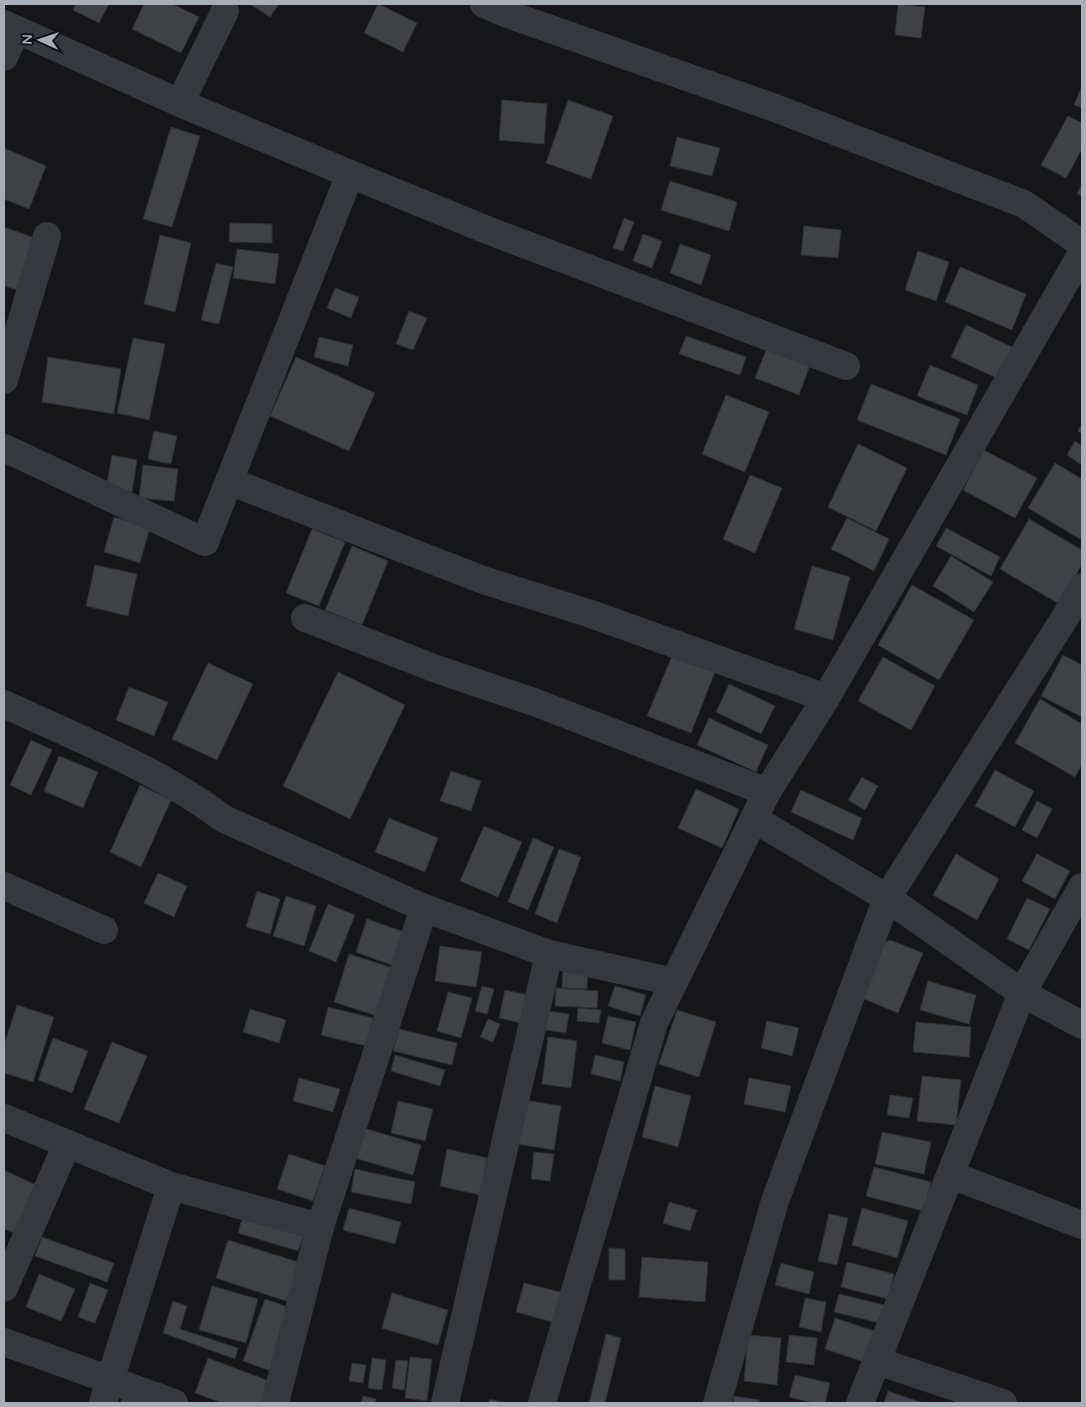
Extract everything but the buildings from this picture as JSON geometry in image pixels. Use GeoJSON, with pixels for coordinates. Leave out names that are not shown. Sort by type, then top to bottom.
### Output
{"type":"FeatureCollection","features":[{"type":"Feature","properties":{"kind":"street"},"geometry":{"type":"LineString","coordinates":[[499,7],[774,108],[1024,204],[1082,244]]}},
{"type":"Feature","properties":{"kind":"street"},"geometry":{"type":"LineString","coordinates":[[180,103],[225,11]]}},
{"type":"Feature","properties":{"kind":"street"},"geometry":{"type":"LineString","coordinates":[[4,57],[10,27],[180,103],[487,230],[846,366]]}},
{"type":"Feature","properties":{"kind":"street"},"geometry":{"type":"LineString","coordinates":[[4,448],[205,542],[350,174]]}},
{"type":"Feature","properties":{"kind":"street"},"geometry":{"type":"LineString","coordinates":[[4,380],[47,236]]}},
{"type":"Feature","properties":{"kind":"street"},"geometry":{"type":"LineString","coordinates":[[542,1403],[654,1023],[767,792],[826,698],[1082,253]]}},
{"type":"Feature","properties":{"kind":"street"},"geometry":{"type":"LineString","coordinates":[[229,481],[483,580],[588,613],[826,698]]}},
{"type":"Feature","properties":{"kind":"street"},"geometry":{"type":"LineString","coordinates":[[717,1403],[775,1201],[887,898],[1061,624],[1082,586]]}},
{"type":"Feature","properties":{"kind":"street"},"geometry":{"type":"LineString","coordinates":[[305,618],[439,670],[544,706],[767,792]]}},
{"type":"Feature","properties":{"kind":"street"},"geometry":{"type":"LineString","coordinates":[[4,704],[151,772],[200,801],[224,819],[424,908],[549,954],[674,982]]}},
{"type":"Feature","properties":{"kind":"street"},"geometry":{"type":"LineString","coordinates":[[754,819],[887,898],[1022,993],[1082,1025]]}},
{"type":"Feature","properties":{"kind":"street"},"geometry":{"type":"LineString","coordinates":[[4,886],[104,930]]}},
{"type":"Feature","properties":{"kind":"street"},"geometry":{"type":"LineString","coordinates":[[860,1403],[1022,993],[1082,887]]}},
{"type":"Feature","properties":{"kind":"street"},"geometry":{"type":"LineString","coordinates":[[275,1403],[320,1227],[424,908]]}},
{"type":"Feature","properties":{"kind":"street"},"geometry":{"type":"LineString","coordinates":[[445,1403],[549,954]]}},
{"type":"Feature","properties":{"kind":"street"},"geometry":{"type":"LineString","coordinates":[[4,1118],[171,1186],[320,1227]]}},
{"type":"Feature","properties":{"kind":"street"},"geometry":{"type":"LineString","coordinates":[[4,1288],[68,1144]]}},
{"type":"Feature","properties":{"kind":"street"},"geometry":{"type":"LineString","coordinates":[[950,1175],[1082,1225]]}},
{"type":"Feature","properties":{"kind":"street"},"geometry":{"type":"LineString","coordinates":[[107,1392],[171,1186]]}},
{"type":"Feature","properties":{"kind":"street"},"geometry":{"type":"LineString","coordinates":[[4,1342],[107,1392],[174,1403]]}},
{"type":"Feature","properties":{"kind":"street"},"geometry":{"type":"LineString","coordinates":[[877,1361],[1003,1403]]}}]}
